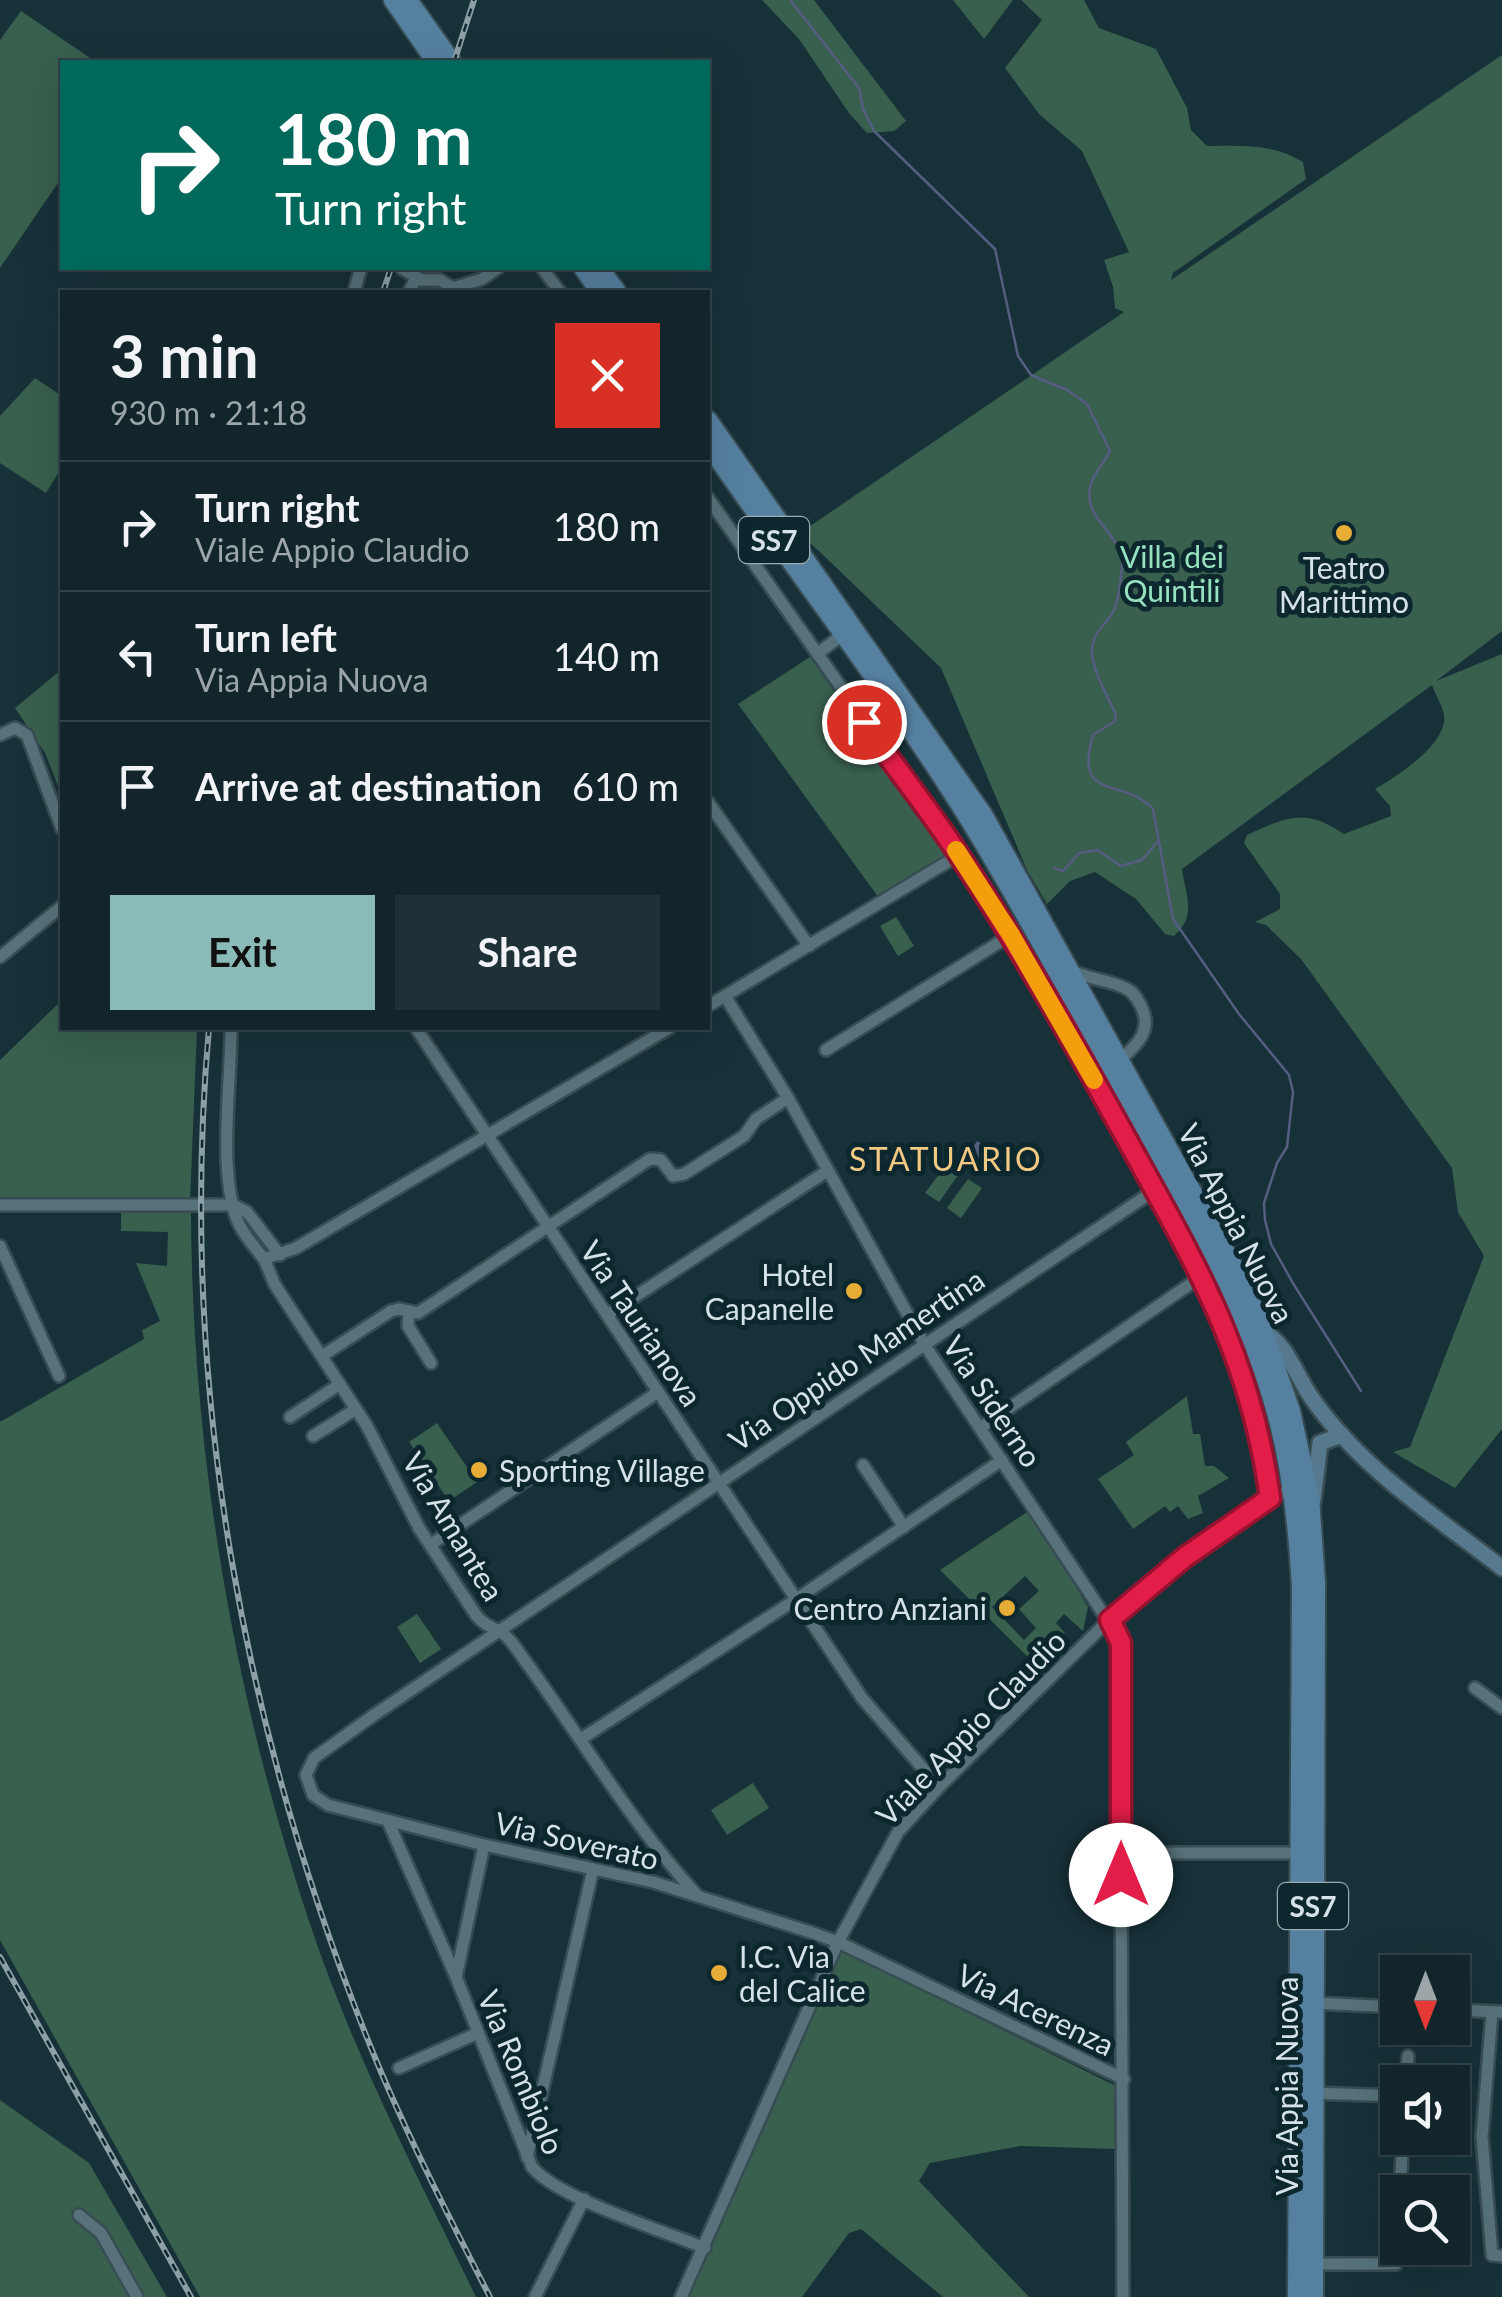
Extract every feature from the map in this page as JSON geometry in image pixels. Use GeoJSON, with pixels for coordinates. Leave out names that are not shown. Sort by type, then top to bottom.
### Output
{"type":"FeatureCollection","features":[{"type":"Feature","properties":{"kind":"main road"},"geometry":{"type":"LineString","coordinates":[[393,0],[435,60]]}},
{"type":"Feature","properties":{"kind":"main road"},"geometry":{"type":"LineString","coordinates":[[408,0],[451,60]]}},
{"type":"Feature","properties":{"kind":"main road","name":"Via Appia Nuova"},"geometry":{"type":"LineString","coordinates":[[710,423],[970,794],[1072,971],[1080,1001],[1255,1330],[1291,1411],[1312,1514],[1316,1588],[1314,2297]]}},
{"type":"Feature","properties":{"kind":"main road","name":"Via Appia Nuova"},"geometry":{"type":"LineString","coordinates":[[710,447],[972,824],[1120,1060],[1244,1284],[1292,1493],[1302,1608],[1293,2297]]}},
{"type":"Feature","properties":{"kind":"main road"},"geometry":{"type":"LineString","coordinates":[[1255,1330],[1280,1344],[1312,1399],[1342,1435],[1400,1490],[1502,1568]]}},
{"type":"Feature","properties":{"kind":"main road"},"geometry":{"type":"LineString","coordinates":[[1312,1514],[1319,1446],[1323,1440],[1342,1435]]}},
{"type":"Feature","properties":{"kind":"street"},"geometry":{"type":"LineString","coordinates":[[404,270],[420,279]]}},
{"type":"Feature","properties":{"kind":"street"},"geometry":{"type":"LineString","coordinates":[[409,290],[414,280],[440,280],[453,288],[482,279],[495,270]]}},
{"type":"Feature","properties":{"kind":"street","name":"Via Appia Nuova"},"geometry":{"type":"LineString","coordinates":[[710,501],[959,854],[1058,1014],[1221,1315],[1258,1423],[1270,1498]]}},
{"type":"Feature","properties":{"kind":"street"},"geometry":{"type":"LineString","coordinates":[[817,654],[842,634]]}},
{"type":"Feature","properties":{"kind":"street"},"geometry":{"type":"LineString","coordinates":[[0,734],[15,728],[27,736],[60,824]]}},
{"type":"Feature","properties":{"kind":"street"},"geometry":{"type":"LineString","coordinates":[[710,805],[808,946]]}},
{"type":"Feature","properties":{"kind":"street"},"geometry":{"type":"LineString","coordinates":[[710,1005],[959,854]]}},
{"type":"Feature","properties":{"kind":"street"},"geometry":{"type":"LineString","coordinates":[[0,957],[60,908]]}},
{"type":"Feature","properties":{"kind":"street"},"geometry":{"type":"LineString","coordinates":[[826,1050],[1011,935]]}},
{"type":"Feature","properties":{"kind":"street"},"geometry":{"type":"LineString","coordinates":[[1072,971],[1132,992],[1146,1018],[1141,1039],[1120,1060]]}},
{"type":"Feature","properties":{"kind":"street"},"geometry":{"type":"LineString","coordinates":[[1058,1014],[1108,984]]}},
{"type":"Feature","properties":{"kind":"street","name":"Via Siderno"},"geometry":{"type":"LineString","coordinates":[[725,996],[788,1098],[924,1344],[1110,1620]]}},
{"type":"Feature","properties":{"kind":"street"},"geometry":{"type":"LineString","coordinates":[[231,1030],[228,1162],[233,1205]]}},
{"type":"Feature","properties":{"kind":"street","name":"Via Taurianova"},"geometry":{"type":"LineString","coordinates":[[417,1030],[872,1711],[938,1787]]}},
{"type":"Feature","properties":{"kind":"street"},"geometry":{"type":"LineString","coordinates":[[264,1259],[280,1255],[662,1030]]}},
{"type":"Feature","properties":{"kind":"street"},"geometry":{"type":"LineString","coordinates":[[322,1356],[390,1311],[418,1313],[652,1158],[661,1160],[673,1176],[684,1174],[744,1136],[756,1119],[788,1098]]}},
{"type":"Feature","properties":{"kind":"street"},"geometry":{"type":"LineString","coordinates":[[607,1315],[827,1171]]}},
{"type":"Feature","properties":{"kind":"street","name":"Via Oppido Mamertina"},"geometry":{"type":"LineString","coordinates":[[309,1787],[307,1771],[314,1758],[497,1630],[1155,1190]]}},
{"type":"Feature","properties":{"kind":"street"},"geometry":{"type":"LineString","coordinates":[[0,1205],[233,1205],[247,1212],[280,1255]]}},
{"type":"Feature","properties":{"kind":"street","name":"Via Amantea"},"geometry":{"type":"LineString","coordinates":[[233,1205],[243,1232],[264,1259],[275,1284],[377,1443],[430,1545],[484,1624],[497,1630],[520,1655],[628,1812],[696,1894]]}},
{"type":"Feature","properties":{"kind":"street"},"geometry":{"type":"LineString","coordinates":[[1,1252],[59,1376]]}},
{"type":"Feature","properties":{"kind":"street"},"geometry":{"type":"LineString","coordinates":[[980,1428],[1202,1276]]}},
{"type":"Feature","properties":{"kind":"street"},"geometry":{"type":"LineString","coordinates":[[409,1312],[408,1326],[431,1362]]}},
{"type":"Feature","properties":{"kind":"street"},"geometry":{"type":"LineString","coordinates":[[290,1416],[340,1384]]}},
{"type":"Feature","properties":{"kind":"street"},"geometry":{"type":"LineString","coordinates":[[430,1545],[658,1392]]}},
{"type":"Feature","properties":{"kind":"street"},"geometry":{"type":"LineString","coordinates":[[313,1436],[356,1409]]}},
{"type":"Feature","properties":{"kind":"street"},"geometry":{"type":"LineString","coordinates":[[581,1740],[1002,1460]]}},
{"type":"Feature","properties":{"kind":"street"},"geometry":{"type":"LineString","coordinates":[[864,1464],[904,1526]]}},
{"type":"Feature","properties":{"kind":"street","name":"Viale Appio Claudio"},"geometry":{"type":"LineString","coordinates":[[681,2297],[838,1942],[892,1840],[938,1787],[1110,1620],[1185,1557],[1280,1492],[1292,1493]]}},
{"type":"Feature","properties":{"kind":"street"},"geometry":{"type":"LineString","coordinates":[[1292,1493],[1312,1514]]}},
{"type":"Feature","properties":{"kind":"street"},"geometry":{"type":"LineString","coordinates":[[1110,1620],[1121,1643],[1124,2079]]}},
{"type":"Feature","properties":{"kind":"street"},"geometry":{"type":"LineString","coordinates":[[1475,1688],[1502,1708]]}},
{"type":"Feature","properties":{"kind":"street","name":"Via Soverato"},"geometry":{"type":"LineString","coordinates":[[309,1787],[324,1803],[696,1894],[838,1942]]}},
{"type":"Feature","properties":{"kind":"street","name":"Via Rombiolo"},"geometry":{"type":"LineString","coordinates":[[388,1820],[456,1977],[526,2158],[544,2180],[705,2248]]}},
{"type":"Feature","properties":{"kind":"street"},"geometry":{"type":"LineString","coordinates":[[456,1977],[484,1845]]}},
{"type":"Feature","properties":{"kind":"street"},"geometry":{"type":"LineString","coordinates":[[1121,1853],[1288,1853]]}},
{"type":"Feature","properties":{"kind":"street"},"geometry":{"type":"LineString","coordinates":[[526,2158],[593,1868]]}},
{"type":"Feature","properties":{"kind":"street","name":"Via Acerenza"},"geometry":{"type":"LineString","coordinates":[[838,1942],[1124,2079],[1123,2297]]}},
{"type":"Feature","properties":{"kind":"street"},"geometry":{"type":"LineString","coordinates":[[1312,2004],[1380,2007]]}},
{"type":"Feature","properties":{"kind":"street"},"geometry":{"type":"LineString","coordinates":[[1470,2011],[1497,2012],[1482,2137],[1492,2255],[1502,2256]]}},
{"type":"Feature","properties":{"kind":"street"},"geometry":{"type":"LineString","coordinates":[[398,2068],[478,2033]]}},
{"type":"Feature","properties":{"kind":"street"},"geometry":{"type":"LineString","coordinates":[[1407,2065],[1408,2056]]}},
{"type":"Feature","properties":{"kind":"street"},"geometry":{"type":"LineString","coordinates":[[1314,2094],[1380,2096]]}},
{"type":"Feature","properties":{"kind":"street"},"geometry":{"type":"LineString","coordinates":[[535,2297],[584,2199]]}},
{"type":"Feature","properties":{"kind":"street"},"geometry":{"type":"LineString","coordinates":[[79,2215],[101,2234],[138,2297]]}},
{"type":"Feature","properties":{"kind":"street"},"geometry":{"type":"LineString","coordinates":[[1314,2264],[1380,2264]]}},
{"type":"Feature","properties":{"kind":"green space"},"geometry":{"type":"Polygon","coordinates":[[[762,0],[814,0],[906,121],[894,131],[867,133],[799,39],[762,0]]]}},
{"type":"Feature","properties":{"kind":"green space"},"geometry":{"type":"Polygon","coordinates":[[[953,0],[1013,0],[984,39],[953,0]]]}},
{"type":"Feature","properties":{"kind":"green space","name":"Villa dei Quintili"},"geometry":{"type":"Polygon","coordinates":[[[1021,0],[1084,0],[1099,28],[1156,49],[1187,108],[1191,130],[1207,146],[1268,149],[1303,162],[1306,179],[1173,273],[1171,280],[1502,55],[1502,631],[1436,681],[1502,654],[1502,1429],[1455,1488],[1393,1452],[1410,1447],[1484,1256],[1458,1212],[1452,1168],[1301,959],[1266,925],[1255,922],[1280,909],[1280,894],[1244,843],[1247,835],[1285,820],[1318,820],[1344,834],[1391,816],[1390,806],[1375,789],[1419,758],[1438,737],[1444,715],[1432,685],[1182,869],[1186,921],[1174,936],[1165,934],[1136,899],[1095,872],[1070,881],[1047,904],[1027,870],[941,668],[800,533],[1124,312],[1115,308],[1104,260],[1129,252],[1082,151],[1039,114],[1005,68],[1042,20],[1021,0]]]}},
{"type":"Feature","properties":{"kind":"green space"},"geometry":{"type":"Polygon","coordinates":[[[21,11],[93,60],[60,60],[60,180],[0,268],[0,40],[21,11]]]}},
{"type":"Feature","properties":{"kind":"green space"},"geometry":{"type":"Polygon","coordinates":[[[35,378],[60,395],[60,470],[46,493],[0,463],[0,416],[35,378]]]}},
{"type":"Feature","properties":{"kind":"green space"},"geometry":{"type":"Polygon","coordinates":[[[810,657],[950,856],[879,898],[738,704],[810,657]]]}},
{"type":"Feature","properties":{"kind":"green space"},"geometry":{"type":"Polygon","coordinates":[[[60,671],[60,791],[45,753],[15,708],[60,671]]]}},
{"type":"Feature","properties":{"kind":"green space"},"geometry":{"type":"Polygon","coordinates":[[[896,917],[914,946],[898,956],[880,926],[896,917]]]}},
{"type":"Feature","properties":{"kind":"green space"},"geometry":{"type":"Polygon","coordinates":[[[60,1002],[60,1030],[197,1030],[190,1202],[0,1197],[0,1060],[60,1002]]]}},
{"type":"Feature","properties":{"kind":"green space"},"geometry":{"type":"Polygon","coordinates":[[[946,1165],[959,1174],[939,1202],[925,1193],[946,1165]]]}},
{"type":"Feature","properties":{"kind":"green space"},"geometry":{"type":"Polygon","coordinates":[[[968,1179],[982,1188],[961,1218],[947,1208],[968,1179]]]}},
{"type":"Feature","properties":{"kind":"green space"},"geometry":{"type":"Polygon","coordinates":[[[121,1212],[191,1213],[199,1392],[209,1481],[238,1658],[258,1746],[325,1967],[386,2110],[476,2297],[200,2297],[0,1940],[0,1422],[144,1339],[142,1330],[160,1321],[136,1263],[167,1266],[168,1232],[121,1231],[121,1212]]]}},
{"type":"Feature","properties":{"kind":"green space"},"geometry":{"type":"Polygon","coordinates":[[[1187,1396],[1193,1434],[1200,1434],[1205,1466],[1214,1466],[1229,1478],[1198,1496],[1203,1513],[1188,1519],[1178,1506],[1170,1512],[1165,1506],[1133,1529],[1098,1479],[1134,1455],[1126,1442],[1187,1396]]]}},
{"type":"Feature","properties":{"kind":"green space"},"geometry":{"type":"Polygon","coordinates":[[[437,1423],[477,1482],[449,1501],[409,1442],[437,1423]]]}},
{"type":"Feature","properties":{"kind":"green space"},"geometry":{"type":"Polygon","coordinates":[[[1030,1510],[1088,1607],[1083,1631],[1064,1614],[1056,1623],[1065,1633],[1033,1662],[940,1570],[1030,1510]],[[1025,1576],[992,1607],[1024,1640],[1036,1628],[1019,1609],[1039,1591],[1025,1576]]]}},
{"type":"Feature","properties":{"kind":"green space"},"geometry":{"type":"Polygon","coordinates":[[[417,1614],[441,1649],[420,1663],[397,1627],[417,1614]]]}},
{"type":"Feature","properties":{"kind":"green space"},"geometry":{"type":"Polygon","coordinates":[[[753,1783],[769,1808],[727,1835],[711,1810],[753,1783]]]}},
{"type":"Feature","properties":{"kind":"green space"},"geometry":{"type":"Polygon","coordinates":[[[841,1950],[1114,2085],[1116,2149],[1020,2146],[930,2163],[919,2181],[1029,2297],[943,2297],[861,2229],[849,2233],[802,2297],[679,2297],[841,1950]]]}},
{"type":"Feature","properties":{"kind":"green space"},"geometry":{"type":"Polygon","coordinates":[[[0,2100],[89,2163],[167,2297],[0,2297],[0,2100]]]}},
{"type":"Feature","properties":{"kind":"water"},"geometry":{"type":"Polygon","coordinates":[[[977,1141],[1007,1160],[997,1174],[968,1156],[977,1141]]]}},
{"type":"Feature","properties":{"kind":"waterway"},"geometry":{"type":"LineString","coordinates":[[790,0],[859,88],[863,109],[874,131],[995,249],[1018,356],[1031,375],[1067,390],[1087,404],[1110,451],[1092,480],[1089,496],[1091,507],[1121,555],[1122,567],[1115,608],[1097,634],[1092,651],[1098,676],[1116,715],[1115,721],[1093,735],[1090,771],[1095,780],[1141,799],[1153,809],[1173,919],[1239,1014],[1289,1075],[1293,1092],[1287,1147],[1277,1163],[1264,1203],[1265,1220],[1271,1244],[1294,1285],[1361,1391]]}},
{"type":"Feature","properties":{"kind":"waterway"},"geometry":{"type":"LineString","coordinates":[[1054,868],[1063,871],[1079,853],[1098,850],[1121,866],[1142,860],[1158,841]]}},
{"type":"Feature","properties":{"kind":"railway"},"geometry":{"type":"LineString","coordinates":[[455,60],[474,0]]}},
{"type":"Feature","properties":{"kind":"railway"},"geometry":{"type":"LineString","coordinates":[[384,290],[390,270]]}},
{"type":"Feature","properties":{"kind":"railway"},"geometry":{"type":"LineString","coordinates":[[209,1030],[202,1161],[203,1295],[213,1428],[232,1560],[258,1691],[292,1820],[333,1948],[394,2101],[490,2297]]}},
{"type":"Feature","properties":{"kind":"railway"},"geometry":{"type":"LineString","coordinates":[[0,1957],[191,2297]]}},
{"type":"Feature","properties":{"kind":"slow traffic"},"geometry":{"type":"LineString","coordinates":[[956,850],[1011,935],[1094,1080]]}},
{"type":"Feature","properties":{"kind":"place","name":"Teatro Marittimo"},"geometry":{"type":"Point","coordinates":[1344,533]}},
{"type":"Feature","properties":{"kind":"place","name":"Hotel Capanelle"},"geometry":{"type":"Point","coordinates":[854,1291]}},
{"type":"Feature","properties":{"kind":"place","name":"Sporting Village"},"geometry":{"type":"Point","coordinates":[479,1470]}},
{"type":"Feature","properties":{"kind":"place","name":"Centro Anziani"},"geometry":{"type":"Point","coordinates":[1007,1608]}},
{"type":"Feature","properties":{"kind":"place","name":"I.C. Via del Calice"},"geometry":{"type":"Point","coordinates":[719,1973]}},
{"type":"Feature","properties":{"kind":"district","name":"STATUARIO"},"geometry":{"type":"Point","coordinates":[946,1158]}},
{"type":"Feature","properties":{"kind":"route"},"geometry":{"type":"LineString","coordinates":[[864,722],[959,854],[1058,1014],[1211,1294],[1247,1384],[1258,1423],[1270,1498],[1185,1557],[1110,1620],[1121,1643],[1121,1875]]}}]}
